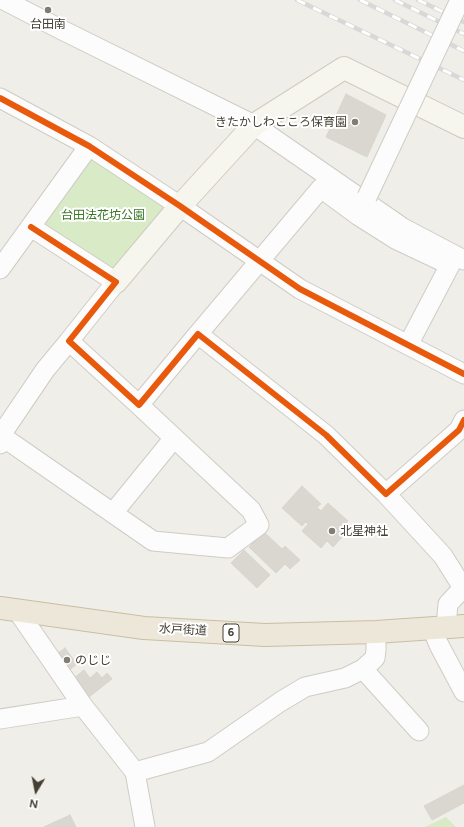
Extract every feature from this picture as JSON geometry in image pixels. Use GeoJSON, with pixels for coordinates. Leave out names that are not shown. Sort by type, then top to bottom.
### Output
{"type":"FeatureCollection","features":[{"type":"Feature","properties":{"kind":"highway","name":"水戸街道"},"geometry":{"type":"LineString","coordinates":[[8,609],[91,622],[152,629],[265,635],[376,632],[447,627]]}},
{"type":"Feature","properties":{"kind":"street"},"geometry":{"type":"LineString","coordinates":[[4,0],[254,125],[366,199],[404,228],[464,260]]}},
{"type":"Feature","properties":{"kind":"street"},"geometry":{"type":"LineString","coordinates":[[366,199],[460,0]]}},
{"type":"Feature","properties":{"kind":"street"},"geometry":{"type":"LineString","coordinates":[[69,341],[251,510],[259,525],[228,548],[153,541],[0,438],[44,370],[180,206],[254,125],[344,68],[464,127]]}},
{"type":"Feature","properties":{"kind":"street"},"geometry":{"type":"LineString","coordinates":[[1,100],[89,146],[180,206],[300,289],[464,374]]}},
{"type":"Feature","properties":{"kind":"street"},"geometry":{"type":"LineString","coordinates":[[0,269],[89,146]]}},
{"type":"Feature","properties":{"kind":"street"},"geometry":{"type":"LineString","coordinates":[[139,405],[258,261],[321,188],[359,216],[397,240],[450,265],[408,345]]}},
{"type":"Feature","properties":{"kind":"street"},"geometry":{"type":"LineString","coordinates":[[31,227],[116,282]]}},
{"type":"Feature","properties":{"kind":"street"},"geometry":{"type":"LineString","coordinates":[[198,334],[326,435],[386,494],[443,556],[463,587],[448,604],[447,627],[439,645],[464,692]]}},
{"type":"Feature","properties":{"kind":"street"},"geometry":{"type":"LineString","coordinates":[[386,494],[462,429]]}},
{"type":"Feature","properties":{"kind":"street"},"geometry":{"type":"LineString","coordinates":[[113,513],[174,438]]}},
{"type":"Feature","properties":{"kind":"street"},"geometry":{"type":"LineString","coordinates":[[8,609],[135,772],[145,827]]}},
{"type":"Feature","properties":{"kind":"street"},"geometry":{"type":"LineString","coordinates":[[135,772],[208,752],[280,702],[305,687],[345,678],[364,669],[375,658],[376,632]]}},
{"type":"Feature","properties":{"kind":"street"},"geometry":{"type":"LineString","coordinates":[[364,669],[419,731]]}},
{"type":"Feature","properties":{"kind":"street"},"geometry":{"type":"LineString","coordinates":[[0,719],[83,706]]}},
{"type":"Feature","properties":{"kind":"green space","name":"台田法花坊公園"},"geometry":{"type":"Polygon","coordinates":[[[95,157],[163,204],[164,209],[114,270],[45,227],[43,220],[88,158],[95,157]]]}},
{"type":"Feature","properties":{"kind":"green space"},"geometry":{"type":"Polygon","coordinates":[[[446,817],[456,827],[425,827],[446,817]]]}},
{"type":"Feature","properties":{"kind":"building"},"geometry":{"type":"Polygon","coordinates":[[[346,94],[386,115],[367,157],[326,137],[346,94]]]}},
{"type":"Feature","properties":{"kind":"building"},"geometry":{"type":"Polygon","coordinates":[[[302,486],[321,504],[317,507],[321,511],[328,503],[348,521],[340,530],[344,535],[333,547],[327,541],[321,548],[302,531],[308,524],[306,522],[302,526],[282,508],[302,486]]]}},
{"type":"Feature","properties":{"kind":"building"},"geometry":{"type":"Polygon","coordinates":[[[264,532],[282,549],[285,546],[300,560],[290,569],[285,564],[276,573],[249,547],[264,532]]]}},
{"type":"Feature","properties":{"kind":"building"},"geometry":{"type":"Polygon","coordinates":[[[244,550],[270,575],[257,588],[231,563],[244,550]]]}},
{"type":"Feature","properties":{"kind":"building"},"geometry":{"type":"Polygon","coordinates":[[[65,648],[77,664],[67,672],[54,656],[65,648]]]}},
{"type":"Feature","properties":{"kind":"building"},"geometry":{"type":"Polygon","coordinates":[[[84,670],[90,678],[97,672],[102,678],[107,673],[112,679],[89,697],[74,678],[84,670]]]}},
{"type":"Feature","properties":{"kind":"building"},"geometry":{"type":"Polygon","coordinates":[[[464,785],[464,803],[432,820],[424,806],[464,785]]]}},
{"type":"Feature","properties":{"kind":"building"},"geometry":{"type":"Polygon","coordinates":[[[70,815],[76,827],[44,827],[70,815]]]}},
{"type":"Feature","properties":{"kind":"railway"},"geometry":{"type":"LineString","coordinates":[[297,0],[464,80]]}},
{"type":"Feature","properties":{"kind":"railway"},"geometry":{"type":"LineString","coordinates":[[360,0],[464,51]]}},
{"type":"Feature","properties":{"kind":"railway"},"geometry":{"type":"LineString","coordinates":[[395,0],[464,34]]}},
{"type":"Feature","properties":{"kind":"railway"},"geometry":{"type":"LineString","coordinates":[[418,0],[464,22]]}},
{"type":"Feature","properties":{"kind":"cycle path"},"geometry":{"type":"LineString","coordinates":[[0,98],[89,146],[180,206],[300,289],[464,374]]}},
{"type":"Feature","properties":{"kind":"cycle path"},"geometry":{"type":"LineString","coordinates":[[31,227],[116,282],[69,341],[139,405],[198,334],[326,435],[386,494],[459,430],[464,420]]}},
{"type":"Feature","properties":{"kind":"place","name":"台田南"},"geometry":{"type":"Point","coordinates":[48,10]}},
{"type":"Feature","properties":{"kind":"place","name":"きたかしわこころ保育園"},"geometry":{"type":"Point","coordinates":[355,122]}},
{"type":"Feature","properties":{"kind":"place","name":"北星神社"},"geometry":{"type":"Point","coordinates":[332,531]}},
{"type":"Feature","properties":{"kind":"place","name":"のじじ"},"geometry":{"type":"Point","coordinates":[67,660]}}]}
